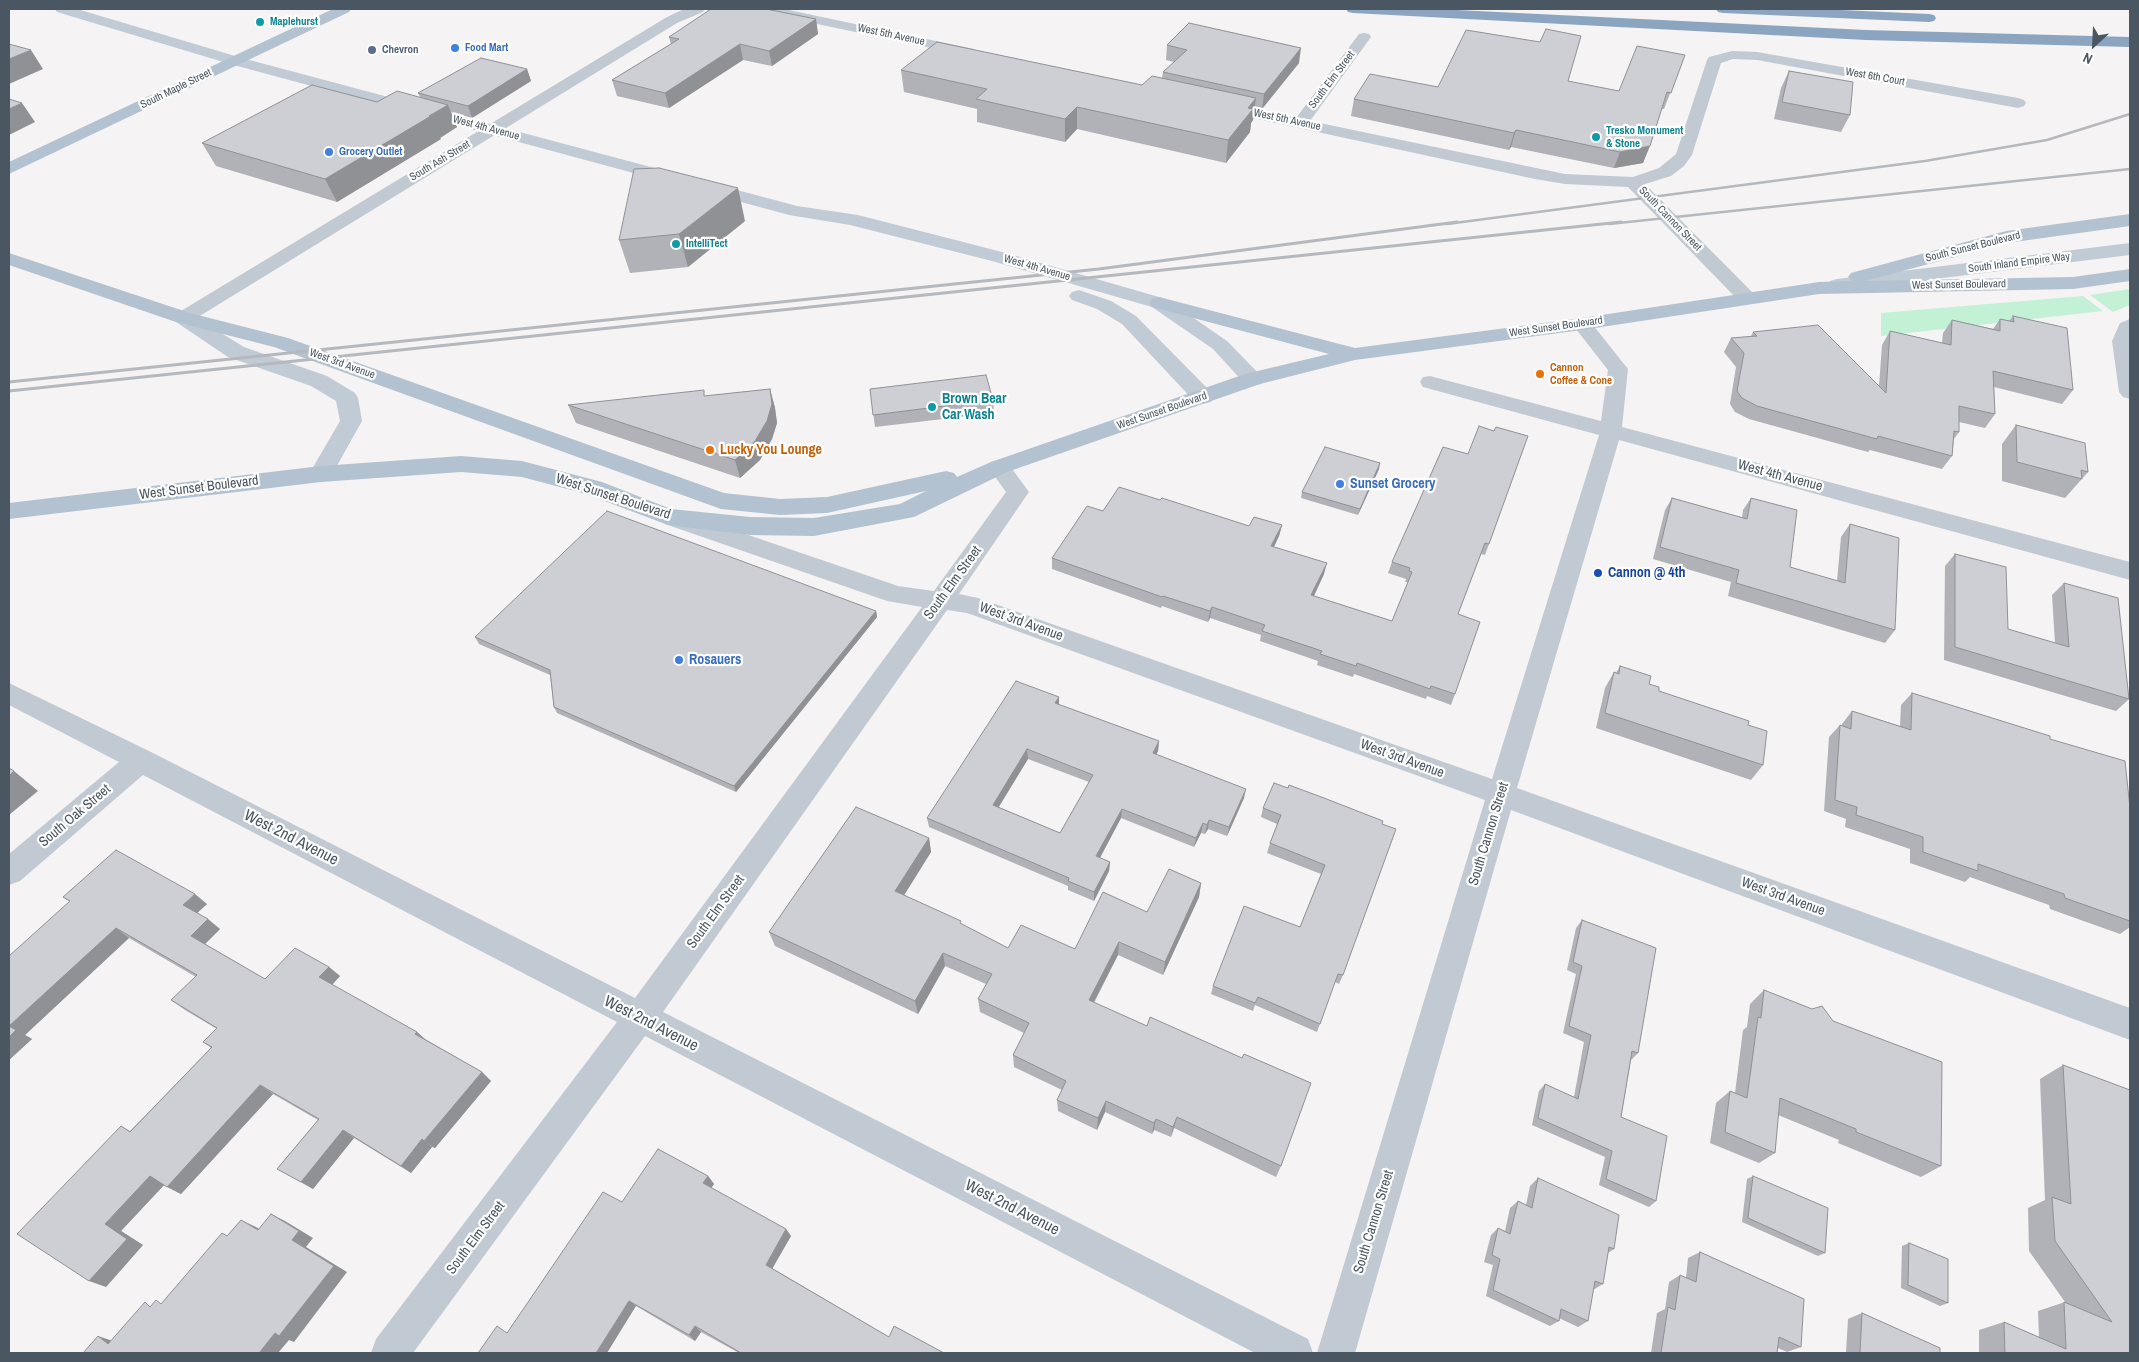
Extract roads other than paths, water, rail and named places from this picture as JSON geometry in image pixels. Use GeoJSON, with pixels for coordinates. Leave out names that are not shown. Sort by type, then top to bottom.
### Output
{"type":"FeatureCollection","features":[{"type":"Feature","properties":{"kind":"highway"},"geometry":{"type":"LineString","coordinates":[[1353,9],[1866,35],[2130,42]]}},
{"type":"Feature","properties":{"kind":"highway"},"geometry":{"type":"LineString","coordinates":[[1723,9],[1940,19]]}},
{"type":"Feature","properties":{"kind":"main road","name":"South Maple Street"},"geometry":{"type":"LineString","coordinates":[[9,169],[344,9]]}},
{"type":"Feature","properties":{"kind":"main road","name":"South Sunset Boulevard"},"geometry":{"type":"LineString","coordinates":[[1819,288],[2006,237],[2130,220]]}},
{"type":"Feature","properties":{"kind":"main road","name":"West 3rd Avenue"},"geometry":{"type":"LineString","coordinates":[[9,259],[183,318],[281,342],[671,482]]}},
{"type":"Feature","properties":{"kind":"main road","name":"West Sunset Boulevard"},"geometry":{"type":"LineString","coordinates":[[9,511],[321,474],[461,464],[522,469],[594,488],[668,516],[750,526],[814,527],[905,510],[999,467],[1253,379],[1355,354],[1582,324],[1819,288],[2073,283],[2130,275]]}},
{"type":"Feature","properties":{"kind":"main road"},"geometry":{"type":"LineString","coordinates":[[1159,303],[1355,354]]}},
{"type":"Feature","properties":{"kind":"main road","name":"West Sunset Boulevard"},"geometry":{"type":"LineString","coordinates":[[671,482],[721,502],[780,507],[827,505],[999,467]]}},
{"type":"Feature","properties":{"kind":"street","name":"West 4th Avenue"},"geometry":{"type":"LineString","coordinates":[[62,9],[236,61],[492,130],[796,211],[851,219],[990,255],[1159,303],[1220,345],[1253,379]]}},
{"type":"Feature","properties":{"kind":"street","name":"South Ash Street"},"geometry":{"type":"LineString","coordinates":[[183,318],[672,20],[698,9]]}},
{"type":"Feature","properties":{"kind":"street","name":"West 5th Avenue"},"geometry":{"type":"LineString","coordinates":[[765,9],[982,55]]}},
{"type":"Feature","properties":{"kind":"street","name":"South Elm Street"},"geometry":{"type":"LineString","coordinates":[[1300,123],[1364,37]]}},
{"type":"Feature","properties":{"kind":"street","name":"West 6th Court"},"geometry":{"type":"LineString","coordinates":[[1732,55],[1757,56],[2018,103]]}},
{"type":"Feature","properties":{"kind":"street","name":"South Cannon Street"},"geometry":{"type":"LineString","coordinates":[[1732,55],[1714,60],[1684,155],[1665,172],[1633,182],[1747,298]]}},
{"type":"Feature","properties":{"kind":"street","name":"West 5th Avenue"},"geometry":{"type":"LineString","coordinates":[[1208,104],[1559,178],[1587,182],[1633,182]]}},
{"type":"Feature","properties":{"kind":"street","name":"West 4th Avenue"},"geometry":{"type":"LineString","coordinates":[[796,211],[841,230],[1060,290],[1104,305],[1129,320],[1203,397]]}},
{"type":"Feature","properties":{"kind":"street","name":"South Inland Empire Way"},"geometry":{"type":"LineString","coordinates":[[1819,288],[2130,249]]}},
{"type":"Feature","properties":{"kind":"street"},"geometry":{"type":"LineString","coordinates":[[183,318],[236,352],[318,381],[347,398],[350,421],[321,474]]}},
{"type":"Feature","properties":{"kind":"street","name":"South Cannon Street"},"geometry":{"type":"LineString","coordinates":[[1336,1353],[1611,430],[1618,369],[1582,324]]}},
{"type":"Feature","properties":{"kind":"street"},"geometry":{"type":"LineString","coordinates":[[2130,325],[2127,327],[2122,341],[2130,392]]}},
{"type":"Feature","properties":{"kind":"street","name":"West 4th Avenue"},"geometry":{"type":"LineString","coordinates":[[1430,382],[2130,572]]}},
{"type":"Feature","properties":{"kind":"street","name":"South Elm Street"},"geometry":{"type":"LineString","coordinates":[[390,1353],[640,1018],[1018,492],[999,467]]}},
{"type":"Feature","properties":{"kind":"street","name":"West 3rd Avenue"},"geometry":{"type":"LineString","coordinates":[[668,516],[896,595],[969,604],[1501,794],[2130,1024]]}},
{"type":"Feature","properties":{"kind":"street","name":"West 2nd Avenue"},"geometry":{"type":"LineString","coordinates":[[9,693],[1294,1353]]}},
{"type":"Feature","properties":{"kind":"street","name":"South Oak Street"},"geometry":{"type":"LineString","coordinates":[[9,872],[141,760]]}},
{"type":"Feature","properties":{"kind":"railway"},"geometry":{"type":"LineString","coordinates":[[1447,224],[1925,161],[2047,140],[2130,114]]}},
{"type":"Feature","properties":{"kind":"railway"},"geometry":{"type":"LineString","coordinates":[[1609,224],[2130,169]]}},
{"type":"Feature","properties":{"kind":"railway"},"geometry":{"type":"LineString","coordinates":[[9,382],[1099,269],[1457,222]]}},
{"type":"Feature","properties":{"kind":"railway"},"geometry":{"type":"LineString","coordinates":[[9,391],[1621,222]]}},
{"type":"Feature","properties":{"kind":"place","name":"Maplehurst"},"geometry":{"type":"Point","coordinates":[260,22]}},
{"type":"Feature","properties":{"kind":"place","name":"Food Mart"},"geometry":{"type":"Point","coordinates":[455,48]}},
{"type":"Feature","properties":{"kind":"place","name":"Chevron"},"geometry":{"type":"Point","coordinates":[372,50]}},
{"type":"Feature","properties":{"kind":"place","name":"Tresko Monument & Stone"},"geometry":{"type":"Point","coordinates":[1596,137]}},
{"type":"Feature","properties":{"kind":"place","name":"Grocery Outlet"},"geometry":{"type":"Point","coordinates":[329,152]}},
{"type":"Feature","properties":{"kind":"place","name":"IntelliTect"},"geometry":{"type":"Point","coordinates":[676,244]}},
{"type":"Feature","properties":{"kind":"place","name":"Cannon Coffee & Cone"},"geometry":{"type":"Point","coordinates":[1540,374]}},
{"type":"Feature","properties":{"kind":"place","name":"Brown Bear Car Wash"},"geometry":{"type":"Point","coordinates":[932,407]}},
{"type":"Feature","properties":{"kind":"place","name":"Lucky You Lounge"},"geometry":{"type":"Point","coordinates":[710,450]}},
{"type":"Feature","properties":{"kind":"place","name":"Sunset Grocery"},"geometry":{"type":"Point","coordinates":[1340,484]}},
{"type":"Feature","properties":{"kind":"place","name":"Cannon @ 4th"},"geometry":{"type":"Point","coordinates":[1598,573]}},
{"type":"Feature","properties":{"kind":"place","name":"Rosauers"},"geometry":{"type":"Point","coordinates":[679,660]}}]}
